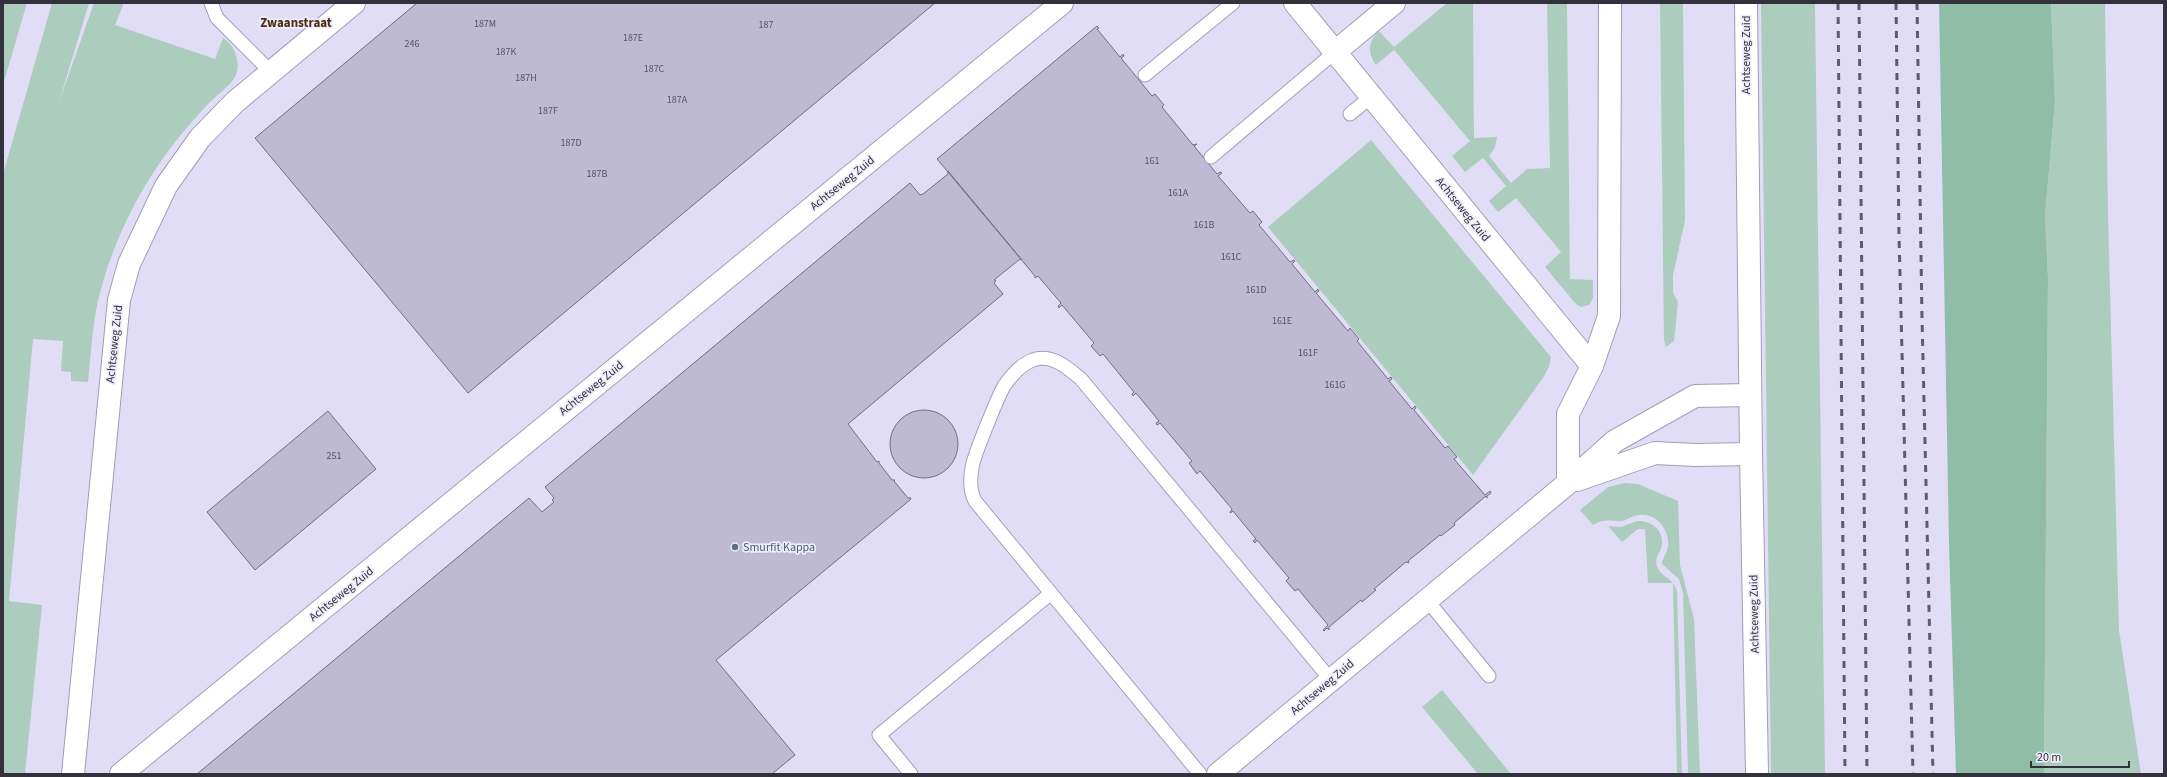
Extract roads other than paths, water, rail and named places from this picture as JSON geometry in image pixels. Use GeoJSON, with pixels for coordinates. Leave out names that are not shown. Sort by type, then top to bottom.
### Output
{"type":"FeatureCollection","features":[{"type":"Feature","properties":{"kind":"street","name":"Achtseweg Zuid"},"geometry":{"type":"LineString","coordinates":[[73,774],[119,300],[129,264],[166,186],[200,138],[235,102],[352,3]]}},
{"type":"Feature","properties":{"kind":"street","name":"Achtseweg Zuid"},"geometry":{"type":"LineString","coordinates":[[121,774],[1062,3]]}},
{"type":"Feature","properties":{"kind":"street","name":"Achtseweg Zuid"},"geometry":{"type":"LineString","coordinates":[[1295,3],[1592,366]]}},
{"type":"Feature","properties":{"kind":"street"},"geometry":{"type":"LineString","coordinates":[[1335,52],[1394,3]]}},
{"type":"Feature","properties":{"kind":"street"},"geometry":{"type":"LineString","coordinates":[[1568,483],[1568,414],[1592,366],[1609,316],[1610,3]]}},
{"type":"Feature","properties":{"kind":"street","name":"Achtseweg Zuid"},"geometry":{"type":"LineString","coordinates":[[1746,3],[1750,395],[1757,774]]}},
{"type":"Feature","properties":{"kind":"street","name":"Achtseweg Zuid"},"geometry":{"type":"LineString","coordinates":[[1218,774],[1568,483],[1615,440],[1695,396],[1750,395]]}},
{"type":"Feature","properties":{"kind":"street","name":"Achtseweg Zuid"},"geometry":{"type":"LineString","coordinates":[[1568,483],[1655,453],[1695,455],[1751,454]]}},
{"type":"Feature","properties":{"kind":"lane"},"geometry":{"type":"LineString","coordinates":[[211,3],[217,18],[271,72]]}},
{"type":"Feature","properties":{"kind":"lane"},"geometry":{"type":"LineString","coordinates":[[1145,75],[1233,3]]}},
{"type":"Feature","properties":{"kind":"lane"},"geometry":{"type":"LineString","coordinates":[[1210,157],[1335,52]]}},
{"type":"Feature","properties":{"kind":"lane"},"geometry":{"type":"LineString","coordinates":[[1350,114],[1372,96]]}},
{"type":"Feature","properties":{"kind":"lane"},"geometry":{"type":"LineString","coordinates":[[1200,774],[974,501],[971,493],[972,467],[1004,388],[1025,363],[1040,358],[1048,358],[1058,362],[1081,379],[1331,680]]}},
{"type":"Feature","properties":{"kind":"lane"},"geometry":{"type":"LineString","coordinates":[[911,774],[879,735],[1050,594]]}},
{"type":"Feature","properties":{"kind":"lane"},"geometry":{"type":"LineString","coordinates":[[1427,600],[1489,676]]}},
{"type":"Feature","properties":{"kind":"railway"},"geometry":{"type":"LineString","coordinates":[[1838,3],[1845,774]]}},
{"type":"Feature","properties":{"kind":"railway"},"geometry":{"type":"LineString","coordinates":[[1859,3],[1867,774]]}},
{"type":"Feature","properties":{"kind":"railway"},"geometry":{"type":"LineString","coordinates":[[1896,3],[1899,236],[1913,774]]}},
{"type":"Feature","properties":{"kind":"railway"},"geometry":{"type":"LineString","coordinates":[[1917,3],[1922,318],[1933,774]]}},
{"type":"Feature","properties":{"kind":"place","name":"Smurfit Kappa"},"geometry":{"type":"Point","coordinates":[735,547]}},
{"type":"Feature","properties":{"kind":"district","name":"Zwaanstraat"},"geometry":{"type":"Point","coordinates":[296,22]}}]}
